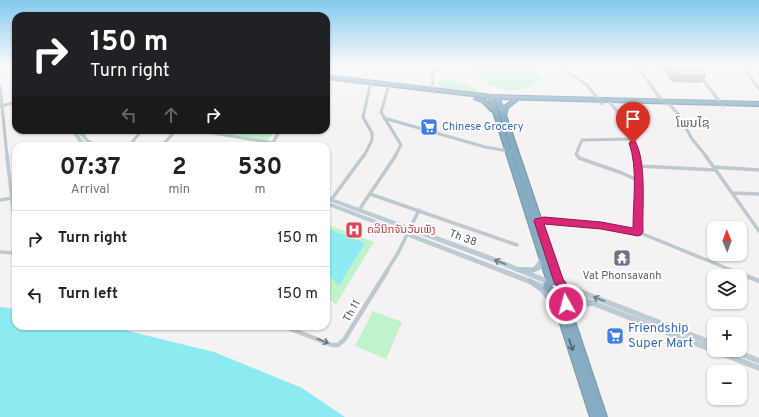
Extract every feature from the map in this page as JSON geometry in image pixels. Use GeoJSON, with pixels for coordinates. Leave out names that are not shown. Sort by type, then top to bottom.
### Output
{"type":"FeatureCollection","features":[{"type":"Feature","properties":{"kind":"highway"},"geometry":{"type":"LineString","coordinates":[[356,84],[388,86]]}},
{"type":"Feature","properties":{"kind":"highway"},"geometry":{"type":"LineString","coordinates":[[377,84],[514,101],[665,102],[759,107]]}},
{"type":"Feature","properties":{"kind":"highway"},"geometry":{"type":"LineString","coordinates":[[433,91],[477,99],[601,102]]}},
{"type":"Feature","properties":{"kind":"highway"},"geometry":{"type":"LineString","coordinates":[[477,99],[492,107],[500,115]]}},
{"type":"Feature","properties":{"kind":"highway"},"geometry":{"type":"LineString","coordinates":[[494,99],[556,287],[561,316],[595,417]]}},
{"type":"Feature","properties":{"kind":"highway"},"geometry":{"type":"LineString","coordinates":[[500,115],[506,106],[514,101]]}},
{"type":"Feature","properties":{"kind":"highway"},"geometry":{"type":"LineString","coordinates":[[610,102],[670,105],[759,104]]}},
{"type":"Feature","properties":{"kind":"highway"},"geometry":{"type":"LineString","coordinates":[[535,221],[543,257],[573,325],[602,417]]}},
{"type":"Feature","properties":{"kind":"main road"},"geometry":{"type":"LineString","coordinates":[[519,270],[537,270],[540,267],[543,257]]}},
{"type":"Feature","properties":{"kind":"main road"},"geometry":{"type":"LineString","coordinates":[[530,281],[548,296],[561,316]]}},
{"type":"Feature","properties":{"kind":"main road"},"geometry":{"type":"LineString","coordinates":[[573,325],[572,311],[575,307],[593,303]]}},
{"type":"Feature","properties":{"kind":"street"},"geometry":{"type":"LineString","coordinates":[[433,84],[433,91]]}},
{"type":"Feature","properties":{"kind":"street"},"geometry":{"type":"LineString","coordinates":[[585,84],[601,102]]}},
{"type":"Feature","properties":{"kind":"street"},"geometry":{"type":"LineString","coordinates":[[650,84],[660,98],[670,105],[679,115],[692,139],[715,168],[759,231]]}},
{"type":"Feature","properties":{"kind":"street"},"geometry":{"type":"LineString","coordinates":[[706,84],[722,105]]}},
{"type":"Feature","properties":{"kind":"street"},"geometry":{"type":"LineString","coordinates":[[0,86],[12,198],[0,200]]}},
{"type":"Feature","properties":{"kind":"street"},"geometry":{"type":"LineString","coordinates":[[330,198],[363,158],[371,140],[372,133],[363,117],[370,86]]}},
{"type":"Feature","properties":{"kind":"street"},"geometry":{"type":"LineString","coordinates":[[359,210],[400,149],[401,145],[384,118],[381,109],[388,86]]}},
{"type":"Feature","properties":{"kind":"street"},"geometry":{"type":"LineString","coordinates":[[610,102],[631,139],[636,152],[638,166],[638,232]]}},
{"type":"Feature","properties":{"kind":"street"},"geometry":{"type":"LineString","coordinates":[[1,106],[12,103]]}},
{"type":"Feature","properties":{"kind":"street"},"geometry":{"type":"LineString","coordinates":[[384,118],[478,145],[512,152]]}},
{"type":"Feature","properties":{"kind":"street"},"geometry":{"type":"LineString","coordinates":[[82,134],[87,141],[90,142]]}},
{"type":"Feature","properties":{"kind":"street"},"geometry":{"type":"LineString","coordinates":[[132,142],[139,134]]}},
{"type":"Feature","properties":{"kind":"street"},"geometry":{"type":"LineString","coordinates":[[166,142],[172,134]]}},
{"type":"Feature","properties":{"kind":"street"},"geometry":{"type":"LineString","coordinates":[[216,134],[257,142]]}},
{"type":"Feature","properties":{"kind":"street"},"geometry":{"type":"LineString","coordinates":[[631,139],[582,140],[576,154],[579,158],[622,173],[637,180]]}},
{"type":"Feature","properties":{"kind":"street"},"geometry":{"type":"LineString","coordinates":[[638,166],[759,170]]}},
{"type":"Feature","properties":{"kind":"street"},"geometry":{"type":"LineString","coordinates":[[732,193],[759,194]]}},
{"type":"Feature","properties":{"kind":"street"},"geometry":{"type":"LineString","coordinates":[[370,194],[517,244]]}},
{"type":"Feature","properties":{"kind":"street","name":"Th 38"},"geometry":{"type":"LineString","coordinates":[[330,201],[359,210],[409,232],[519,270],[593,303],[707,342]]}},
{"type":"Feature","properties":{"kind":"street","name":"Th 38"},"geometry":{"type":"LineString","coordinates":[[330,201],[530,281],[556,287],[630,315],[759,368]]}},
{"type":"Feature","properties":{"kind":"street","name":"Th 11"},"geometry":{"type":"LineString","coordinates":[[294,330],[332,345],[338,345],[344,340],[355,325],[409,232],[419,210]]}},
{"type":"Feature","properties":{"kind":"street"},"geometry":{"type":"LineString","coordinates":[[535,221],[544,220],[601,225],[638,232],[759,281]]}},
{"type":"Feature","properties":{"kind":"street"},"geometry":{"type":"LineString","coordinates":[[0,252],[12,254]]}},
{"type":"Feature","properties":{"kind":"street"},"geometry":{"type":"LineString","coordinates":[[747,356],[759,361]]}},
{"type":"Feature","properties":{"kind":"green space"},"geometry":{"type":"Polygon","coordinates":[[[439,84],[466,84],[480,92],[489,94],[440,88],[439,84]]]}},
{"type":"Feature","properties":{"kind":"green space"},"geometry":{"type":"Polygon","coordinates":[[[490,84],[533,84],[517,90],[494,87],[490,84]]]}},
{"type":"Feature","properties":{"kind":"green space"},"geometry":{"type":"Polygon","coordinates":[[[227,134],[272,134],[267,141],[227,134]]]}},
{"type":"Feature","properties":{"kind":"green space"},"geometry":{"type":"Polygon","coordinates":[[[330,226],[374,242],[336,304],[330,300],[330,276],[339,286],[365,243],[330,230],[330,226]]]}},
{"type":"Feature","properties":{"kind":"green space"},"geometry":{"type":"Polygon","coordinates":[[[373,311],[402,322],[386,359],[355,346],[373,311]]]}},
{"type":"Feature","properties":{"kind":"water"},"geometry":{"type":"Polygon","coordinates":[[[330,230],[365,243],[339,286],[330,276],[330,230]]]}},
{"type":"Feature","properties":{"kind":"water"},"geometry":{"type":"Polygon","coordinates":[[[0,307],[12,308],[12,330],[124,330],[214,352],[302,388],[345,417],[0,417],[0,307]]]}},
{"type":"Feature","properties":{"kind":"place","name":"Chinese Grocery"},"geometry":{"type":"Point","coordinates":[429,127]}},
{"type":"Feature","properties":{"kind":"place","name":"ຄລີນິກຈັນວັນເພັງ"},"geometry":{"type":"Point","coordinates":[354,230]}},
{"type":"Feature","properties":{"kind":"place","name":"Vat Phonsavanh"},"geometry":{"type":"Point","coordinates":[622,258]}},
{"type":"Feature","properties":{"kind":"place","name":"Friendship Super Mart"},"geometry":{"type":"Point","coordinates":[615,336]}},
{"type":"Feature","properties":{"kind":"district","name":"ໂພນໄຊ"},"geometry":{"type":"Point","coordinates":[693,124]}},
{"type":"Feature","properties":{"kind":"route"},"geometry":{"type":"LineString","coordinates":[[566,304],[562,294],[565,290],[563,285],[559,282],[539,221],[544,220],[601,225],[638,232],[638,166],[633,143]]}}]}
